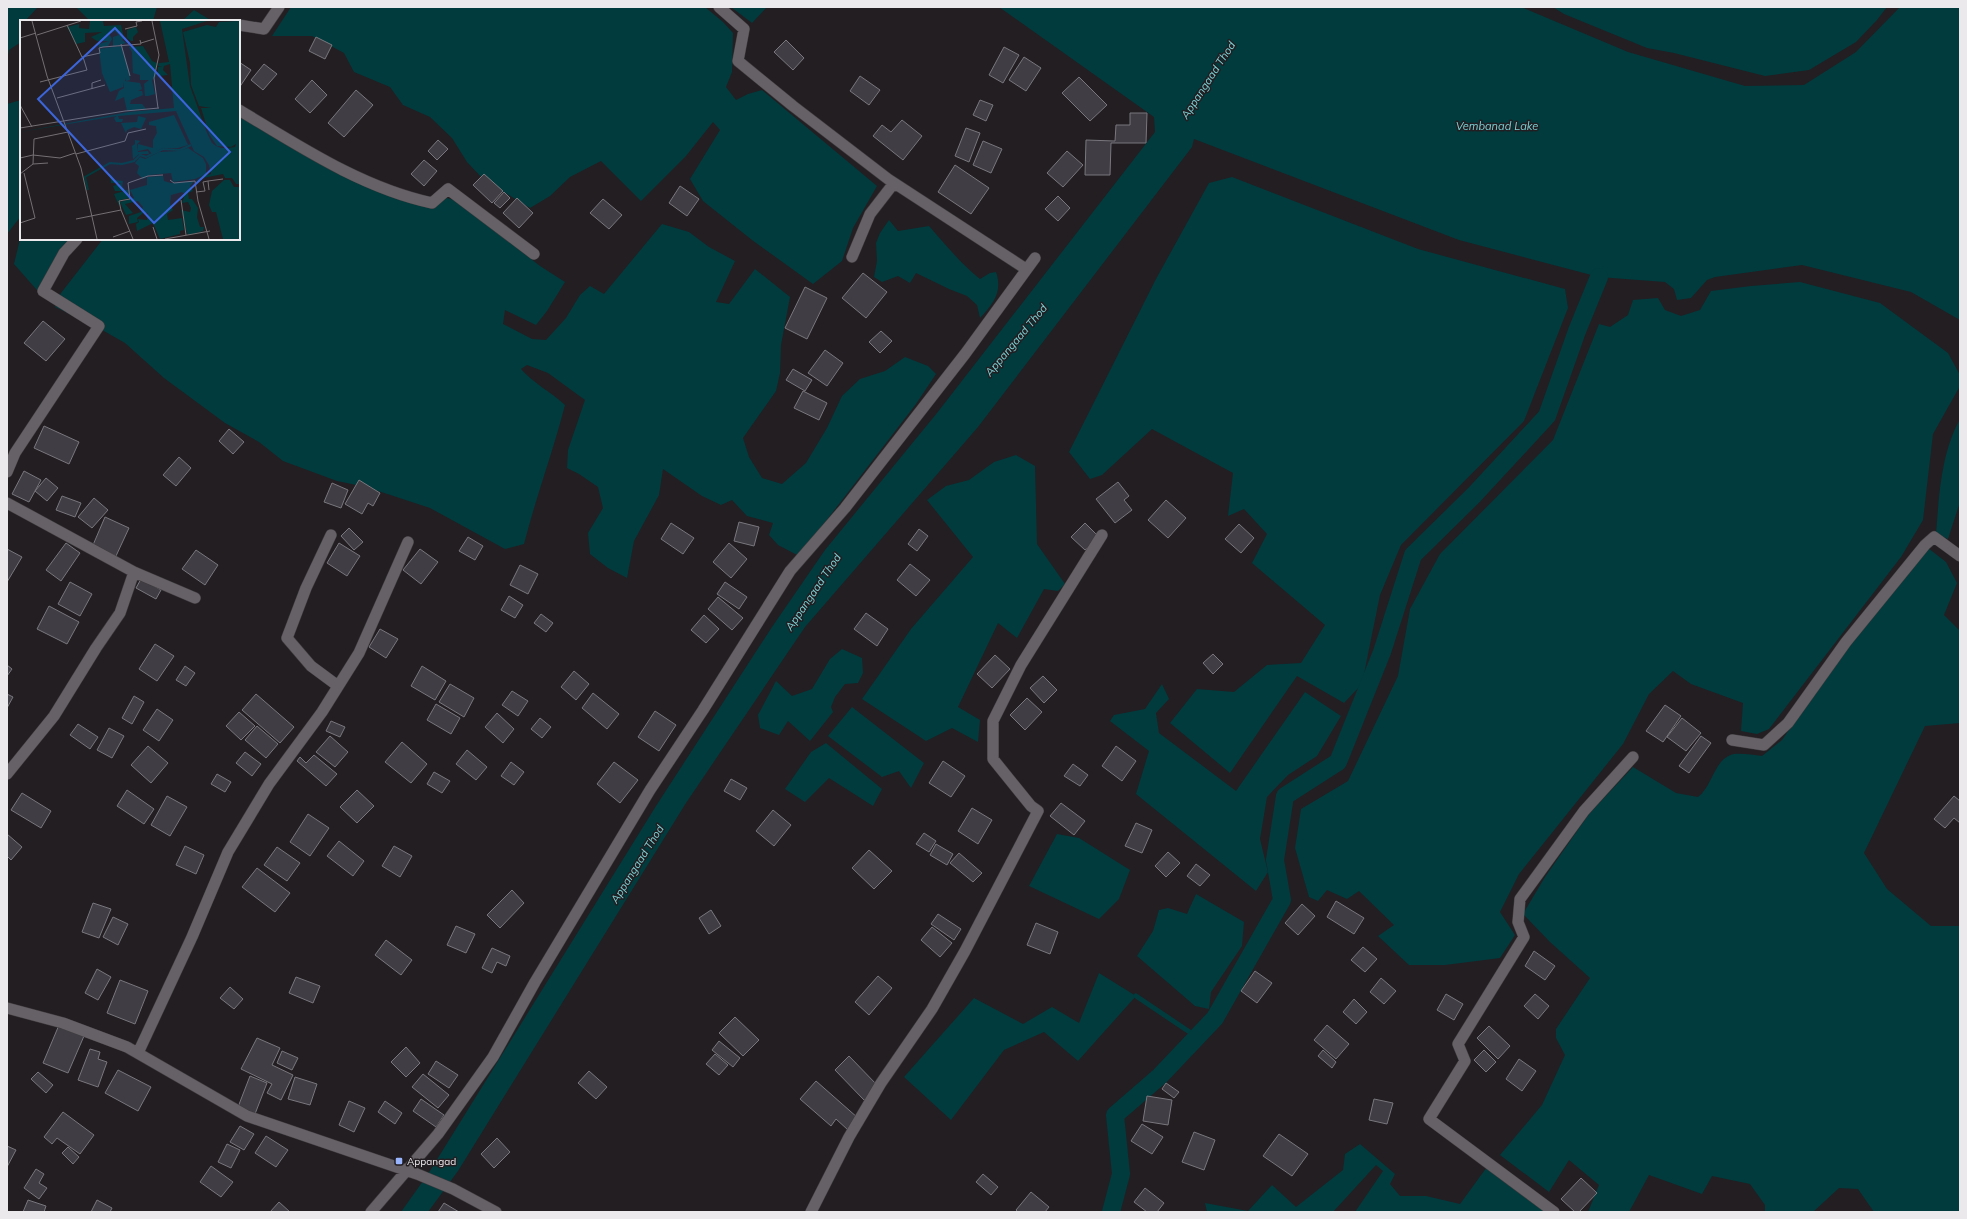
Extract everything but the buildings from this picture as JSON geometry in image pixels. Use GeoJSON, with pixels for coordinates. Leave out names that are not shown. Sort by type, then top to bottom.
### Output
{"type":"FeatureCollection","features":[{"type":"Feature","properties":{"kind":"street"},"geometry":{"type":"LineString","coordinates":[[240,25],[264,29],[279,7]]}},
{"type":"Feature","properties":{"kind":"street"},"geometry":{"type":"LineString","coordinates":[[719,7],[744,29],[738,61],[793,106],[894,183],[1026,269]]}},
{"type":"Feature","properties":{"kind":"street"},"geometry":{"type":"LineString","coordinates":[[240,111],[336,166],[379,186],[418,200],[432,203],[448,189],[534,254]]}},
{"type":"Feature","properties":{"kind":"street"},"geometry":{"type":"LineString","coordinates":[[852,257],[870,214],[894,183]]}},
{"type":"Feature","properties":{"kind":"street"},"geometry":{"type":"LineString","coordinates":[[7,472],[15,453],[99,326],[42,291],[64,253],[75,240]]}},
{"type":"Feature","properties":{"kind":"street"},"geometry":{"type":"LineString","coordinates":[[371,1212],[412,1172],[493,1057],[535,982],[650,790],[703,710],[790,570],[845,508],[951,373],[1035,258]]}},
{"type":"Feature","properties":{"kind":"street"},"geometry":{"type":"LineString","coordinates":[[7,504],[134,572],[195,598]]}},
{"type":"Feature","properties":{"kind":"street"},"geometry":{"type":"LineString","coordinates":[[331,534],[306,588],[287,638],[312,666],[338,686]]}},
{"type":"Feature","properties":{"kind":"street"},"geometry":{"type":"LineString","coordinates":[[811,1212],[849,1137],[881,1084],[932,1009],[965,951],[1038,811],[1031,806],[993,759],[993,721],[1021,665],[1102,535]]}},
{"type":"Feature","properties":{"kind":"street"},"geometry":{"type":"LineString","coordinates":[[1732,740],[1764,745],[1788,723],[1846,642],[1925,545],[1934,537],[1960,556]]}},
{"type":"Feature","properties":{"kind":"street"},"geometry":{"type":"LineString","coordinates":[[138,1053],[192,937],[228,852],[269,784],[322,712],[359,653],[408,542]]}},
{"type":"Feature","properties":{"kind":"street"},"geometry":{"type":"LineString","coordinates":[[7,774],[54,716],[96,648],[120,613],[134,572]]}},
{"type":"Feature","properties":{"kind":"street"},"geometry":{"type":"LineString","coordinates":[[1554,1212],[1429,1119],[1465,1060],[1458,1044],[1524,937],[1518,922],[1520,899],[1584,811],[1633,757]]}},
{"type":"Feature","properties":{"kind":"street"},"geometry":{"type":"LineString","coordinates":[[7,1008],[63,1023],[127,1047],[247,1116],[412,1172],[452,1189],[496,1212]]}},
{"type":"Feature","properties":{"kind":"water"},"geometry":{"type":"Polygon","coordinates":[[[7,7],[38,7],[26,20],[20,20],[20,43],[9,50],[7,60],[7,7]]]}},
{"type":"Feature","properties":{"kind":"water"},"geometry":{"type":"Polygon","coordinates":[[[76,7],[157,7],[153,20],[89,20],[76,7]]]}},
{"type":"Feature","properties":{"kind":"water"},"geometry":{"type":"Polygon","coordinates":[[[291,7],[705,7],[723,22],[733,33],[732,72],[726,87],[736,100],[748,94],[762,90],[877,186],[853,228],[842,261],[813,284],[752,240],[703,201],[690,179],[720,130],[713,122],[686,156],[641,201],[601,161],[570,177],[550,196],[530,208],[484,180],[467,162],[452,138],[430,117],[403,105],[390,87],[354,72],[344,53],[312,36],[272,36],[291,7]]]}},
{"type":"Feature","properties":{"kind":"water"},"geometry":{"type":"Polygon","coordinates":[[[731,7],[767,7],[752,23],[731,7]]]}},
{"type":"Feature","properties":{"kind":"water","name":"Vembanad Lake"},"geometry":{"type":"Polygon","coordinates":[[[999,7],[1521,7],[1628,52],[1745,86],[1804,85],[1856,52],[1900,7],[1960,7],[1960,320],[1911,292],[1802,265],[1715,277],[1707,280],[1691,298],[1677,300],[1674,289],[1665,282],[1599,277],[1459,240],[1194,139],[1192,147],[978,427],[805,627],[686,803],[458,1171],[428,1212],[401,1212],[428,1174],[656,806],[772,627],[825,550],[937,413],[1155,132],[1154,117],[999,7]]]}},
{"type":"Feature","properties":{"kind":"water"},"geometry":{"type":"Polygon","coordinates":[[[1553,7],[1887,7],[1856,42],[1809,70],[1765,76],[1674,53],[1647,48],[1564,14],[1553,7]]]}},
{"type":"Feature","properties":{"kind":"water"},"geometry":{"type":"Polygon","coordinates":[[[194,10],[210,20],[183,20],[194,10]]]}},
{"type":"Feature","properties":{"kind":"water"},"geometry":{"type":"Polygon","coordinates":[[[20,100],[20,217],[7,234],[7,104],[20,100]]]}},
{"type":"Feature","properties":{"kind":"water"},"geometry":{"type":"Polygon","coordinates":[[[240,117],[412,203],[422,206],[431,206],[447,198],[457,201],[540,266],[565,282],[547,311],[536,325],[505,310],[503,324],[532,339],[546,340],[566,318],[580,295],[590,286],[604,294],[662,224],[689,232],[709,247],[735,261],[716,302],[729,304],[755,269],[790,297],[781,345],[780,373],[776,391],[743,438],[749,457],[762,478],[782,484],[806,463],[827,428],[842,396],[860,379],[885,371],[905,357],[928,366],[936,374],[916,404],[799,556],[778,545],[769,535],[773,523],[747,516],[732,500],[721,505],[702,496],[663,469],[659,495],[634,541],[627,578],[608,568],[590,554],[588,533],[603,508],[598,487],[567,468],[568,450],[585,400],[548,373],[527,365],[521,369],[531,379],[565,405],[524,544],[505,549],[430,508],[366,487],[337,481],[283,461],[259,442],[225,423],[164,378],[125,343],[97,327],[55,307],[61,293],[102,240],[240,240],[240,117]]]}},
{"type":"Feature","properties":{"kind":"water"},"geometry":{"type":"Polygon","coordinates":[[[1232,177],[1418,249],[1565,289],[1568,308],[1524,421],[1401,545],[1380,595],[1362,684],[1344,703],[1297,676],[1230,773],[1170,723],[1197,689],[1234,692],[1267,665],[1301,663],[1325,625],[1252,563],[1267,534],[1244,509],[1228,516],[1233,473],[1152,429],[1102,475],[1090,479],[1069,452],[1156,279],[1209,183],[1232,177]]]}},
{"type":"Feature","properties":{"kind":"water"},"geometry":{"type":"Polygon","coordinates":[[[889,220],[898,231],[929,226],[960,260],[980,279],[990,273],[996,272],[998,286],[996,297],[993,303],[980,318],[977,305],[967,296],[916,273],[910,283],[898,276],[882,282],[874,277],[877,261],[876,243],[880,233],[889,220]]]}},
{"type":"Feature","properties":{"kind":"water"},"geometry":{"type":"Polygon","coordinates":[[[20,239],[75,240],[43,297],[14,264],[20,239]]]}},
{"type":"Feature","properties":{"kind":"water"},"geometry":{"type":"Polygon","coordinates":[[[1800,282],[1880,303],[1948,353],[1960,375],[1960,386],[1933,434],[1923,520],[1901,557],[1769,729],[1757,734],[1741,731],[1743,703],[1691,684],[1673,671],[1649,694],[1623,744],[1519,874],[1500,912],[1515,935],[1500,958],[1445,965],[1409,965],[1378,936],[1394,925],[1359,891],[1347,899],[1327,890],[1318,901],[1309,897],[1295,848],[1301,809],[1348,781],[1398,676],[1410,609],[1440,554],[1553,440],[1599,324],[1610,327],[1628,315],[1633,300],[1658,298],[1665,310],[1681,316],[1700,310],[1711,291],[1800,282]]]}},
{"type":"Feature","properties":{"kind":"water"},"geometry":{"type":"Polygon","coordinates":[[[1960,419],[1960,502],[1948,539],[1936,534],[1938,505],[1945,460],[1960,419]]]}},
{"type":"Feature","properties":{"kind":"water"},"geometry":{"type":"Polygon","coordinates":[[[1016,455],[1035,466],[1037,544],[1065,584],[1058,591],[1044,589],[1017,638],[998,623],[958,707],[980,720],[978,742],[952,728],[926,741],[862,699],[911,629],[973,557],[927,500],[946,486],[969,480],[994,462],[1016,455]]]}},
{"type":"Feature","properties":{"kind":"water"},"geometry":{"type":"Polygon","coordinates":[[[1928,548],[1946,562],[1957,583],[1944,615],[1960,631],[1960,723],[1925,726],[1864,853],[1887,889],[1931,926],[1960,926],[1960,1212],[1874,1212],[1858,1189],[1839,1188],[1813,1212],[1765,1212],[1765,1205],[1750,1184],[1712,1176],[1702,1194],[1649,1175],[1629,1212],[1588,1212],[1599,1185],[1569,1160],[1549,1192],[1500,1155],[1542,1105],[1565,1055],[1556,1038],[1556,1029],[1590,978],[1550,942],[1523,914],[1545,877],[1589,814],[1633,767],[1676,793],[1698,797],[1707,786],[1718,766],[1727,757],[1734,754],[1762,756],[1782,740],[1830,672],[1889,595],[1928,548]]]}},
{"type":"Feature","properties":{"kind":"water"},"geometry":{"type":"Polygon","coordinates":[[[842,649],[862,658],[863,673],[858,683],[845,684],[835,697],[831,707],[833,712],[810,741],[788,721],[779,735],[760,728],[758,715],[776,681],[792,696],[812,689],[830,659],[842,649]]]}},
{"type":"Feature","properties":{"kind":"water"},"geometry":{"type":"Polygon","coordinates":[[[1162,684],[1169,699],[1156,713],[1159,733],[1236,791],[1305,692],[1341,716],[1317,756],[1288,775],[1267,797],[1260,839],[1268,872],[1256,891],[1136,794],[1149,751],[1110,721],[1114,715],[1145,709],[1162,684]]]}},
{"type":"Feature","properties":{"kind":"water"},"geometry":{"type":"Polygon","coordinates":[[[852,707],[924,763],[911,788],[899,771],[882,777],[828,736],[852,707]]]}},
{"type":"Feature","properties":{"kind":"water"},"geometry":{"type":"Polygon","coordinates":[[[826,743],[882,789],[873,806],[829,778],[805,802],[785,789],[811,752],[826,743]]]}},
{"type":"Feature","properties":{"kind":"water"},"geometry":{"type":"Polygon","coordinates":[[[1057,834],[1079,838],[1130,870],[1119,899],[1099,919],[1029,886],[1057,834]]]}},
{"type":"Feature","properties":{"kind":"water"},"geometry":{"type":"Polygon","coordinates":[[[1196,894],[1244,922],[1242,946],[1211,992],[1209,1009],[1195,1006],[1137,956],[1153,931],[1159,910],[1168,908],[1187,914],[1196,894]]]}},
{"type":"Feature","properties":{"kind":"water"},"geometry":{"type":"Polygon","coordinates":[[[1099,973],[1136,996],[1078,1061],[1044,1032],[1004,1050],[951,1120],[904,1077],[974,998],[1023,1024],[1052,1007],[1079,1023],[1099,973]]]}},
{"type":"Feature","properties":{"kind":"water"},"geometry":{"type":"Polygon","coordinates":[[[1360,1144],[1395,1174],[1390,1184],[1400,1196],[1426,1196],[1460,1204],[1487,1167],[1548,1212],[1355,1212],[1383,1171],[1376,1165],[1333,1212],[1207,1212],[1205,1203],[1248,1211],[1272,1185],[1296,1207],[1343,1170],[1345,1154],[1360,1144]]]}},
{"type":"Feature","properties":{"kind":"waterway"},"geometry":{"type":"LineString","coordinates":[[1111,1212],[1121,1174],[1115,1115],[1160,1076],[1215,1018],[1282,900],[1275,860],[1285,796],[1338,762],[1382,652],[1413,555],[1474,495],[1547,416],[1577,331],[1599,277]]}},
{"type":"Feature","properties":{"kind":"waterway"},"geometry":{"type":"LineString","coordinates":[[1136,996],[1197,1037]]}},
{"type":"Feature","properties":{"kind":"place","name":"Appangad"},"geometry":{"type":"Point","coordinates":[399,1161]}},
{"type":"Feature","properties":{"kind":"water label","name":"Appangaad Thod"},"geometry":{"type":"Point","coordinates":[1208,80]}},
{"type":"Feature","properties":{"kind":"water label","name":"Appangaad Thod"},"geometry":{"type":"Point","coordinates":[1016,340]}},
{"type":"Feature","properties":{"kind":"water label","name":"Appangaad Thod"},"geometry":{"type":"Point","coordinates":[813,592]}},
{"type":"Feature","properties":{"kind":"water label","name":"Appangaad Thod"},"geometry":{"type":"Point","coordinates":[637,864]}}]}
